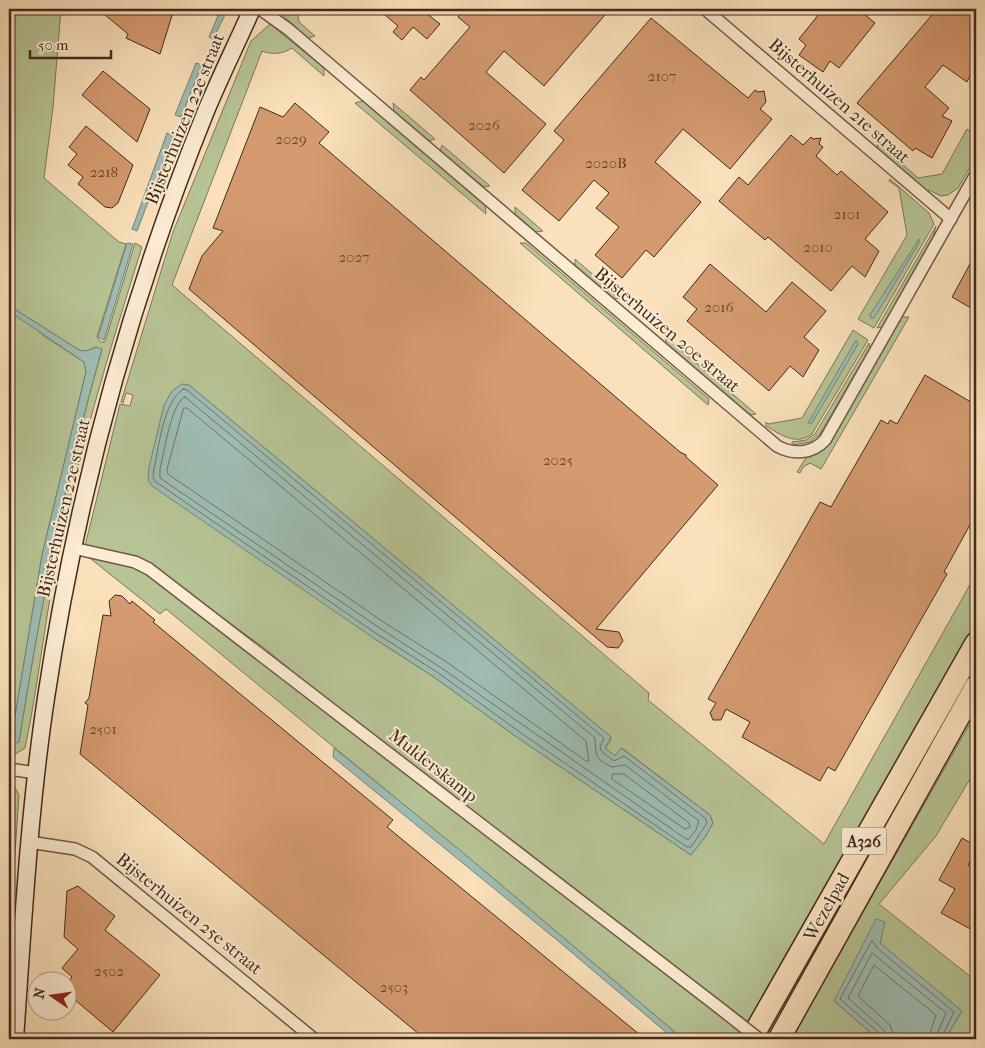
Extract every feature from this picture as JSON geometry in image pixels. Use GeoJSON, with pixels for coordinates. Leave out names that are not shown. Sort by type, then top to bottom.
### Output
{"type":"FeatureCollection","features":[{"type":"Feature","properties":{"kind":"highway","name":"Wezelpad"},"geometry":{"type":"LineString","coordinates":[[751,1039],[976,643]]}},
{"type":"Feature","properties":{"kind":"highway","name":"Wezelpad"},"geometry":{"type":"LineString","coordinates":[[779,1039],[976,686]]}},
{"type":"Feature","properties":{"kind":"main road","name":"Bijsterhuizen 22e straat"},"geometry":{"type":"LineString","coordinates":[[15,1039],[29,842],[36,773],[57,633],[73,548],[97,444],[154,256],[206,112],[252,9]]}},
{"type":"Feature","properties":{"kind":"street","name":"Bijsterhuizen 20e straat"},"geometry":{"type":"LineString","coordinates":[[260,9],[288,28],[777,446],[789,452],[810,450],[825,440],[976,174]]}},
{"type":"Feature","properties":{"kind":"street","name":"Bijsterhuizen 21e straat"},"geometry":{"type":"LineString","coordinates":[[705,9],[951,219]]}},
{"type":"Feature","properties":{"kind":"street","name":"Mulderskamp"},"geometry":{"type":"LineString","coordinates":[[73,548],[135,562],[149,569],[759,1039]]}},
{"type":"Feature","properties":{"kind":"street"},"geometry":{"type":"LineString","coordinates":[[9,769],[36,773]]}},
{"type":"Feature","properties":{"kind":"street","name":"Bijsterhuizen 25e straat"},"geometry":{"type":"LineString","coordinates":[[29,842],[75,849],[92,857],[314,1039]]}},
{"type":"Feature","properties":{"kind":"green space"},"geometry":{"type":"Polygon","coordinates":[[[9,9],[61,9],[53,107],[44,178],[119,242],[126,244],[97,337],[101,342],[105,342],[135,243],[142,247],[106,365],[64,524],[25,748],[14,755],[11,762],[9,762],[9,9]],[[16,310],[44,336],[84,362],[86,372],[42,555],[11,740],[19,742],[54,544],[76,447],[102,350],[96,347],[86,351],[79,350],[16,310]]]}},
{"type":"Feature","properties":{"kind":"green space"},"geometry":{"type":"Polygon","coordinates":[[[279,9],[297,9],[299,22],[315,36],[308,38],[278,11],[279,9]]]}},
{"type":"Feature","properties":{"kind":"green space"},"geometry":{"type":"Polygon","coordinates":[[[270,24],[324,68],[324,76],[292,48],[285,52],[277,53],[262,51],[172,285],[649,693],[648,700],[824,844],[976,574],[976,622],[750,1023],[369,734],[263,647],[150,566],[85,546],[120,404],[130,406],[133,395],[126,393],[123,403],[121,402],[173,232],[251,41],[270,24]],[[189,385],[375,639],[434,677],[518,738],[691,855],[713,823],[710,815],[622,748],[615,756],[605,748],[610,742],[611,737],[189,385]]]}},
{"type":"Feature","properties":{"kind":"green space"},"geometry":{"type":"Polygon","coordinates":[[[363,101],[485,205],[486,214],[355,103],[363,101]]]}},
{"type":"Feature","properties":{"kind":"green space"},"geometry":{"type":"Polygon","coordinates":[[[393,103],[435,139],[429,141],[394,111],[393,103]]]}},
{"type":"Feature","properties":{"kind":"green space"},"geometry":{"type":"Polygon","coordinates":[[[967,129],[976,136],[976,157],[958,188],[948,195],[941,196],[929,190],[927,192],[877,149],[878,142],[918,178],[942,174],[967,129]]]}},
{"type":"Feature","properties":{"kind":"green space"},"geometry":{"type":"Polygon","coordinates":[[[442,145],[490,186],[484,187],[440,151],[442,145]]]}},
{"type":"Feature","properties":{"kind":"green space"},"geometry":{"type":"Polygon","coordinates":[[[890,179],[929,213],[934,224],[874,328],[858,319],[907,235],[899,188],[889,181],[890,179]]]}},
{"type":"Feature","properties":{"kind":"green space"},"geometry":{"type":"Polygon","coordinates":[[[515,207],[543,231],[536,232],[515,214],[515,207]]]}},
{"type":"Feature","properties":{"kind":"green space"},"geometry":{"type":"Polygon","coordinates":[[[936,226],[932,241],[882,327],[877,328],[936,226]]]}},
{"type":"Feature","properties":{"kind":"green space"},"geometry":{"type":"Polygon","coordinates":[[[520,243],[526,243],[709,399],[708,405],[520,243]]]}},
{"type":"Feature","properties":{"kind":"green space"},"geometry":{"type":"Polygon","coordinates":[[[575,259],[620,298],[614,299],[575,266],[575,259]]]}},
{"type":"Feature","properties":{"kind":"green space"},"geometry":{"type":"Polygon","coordinates":[[[902,317],[909,317],[821,469],[810,463],[803,467],[800,473],[797,472],[805,459],[819,453],[830,442],[902,317]]]}},
{"type":"Feature","properties":{"kind":"green space"},"geometry":{"type":"Polygon","coordinates":[[[853,330],[868,340],[812,434],[800,439],[794,439],[783,436],[766,426],[766,422],[768,424],[802,418],[853,330]]]}},
{"type":"Feature","properties":{"kind":"green space"},"geometry":{"type":"Polygon","coordinates":[[[666,337],[756,414],[750,415],[666,344],[666,337]]]}},
{"type":"Feature","properties":{"kind":"green space"},"geometry":{"type":"Polygon","coordinates":[[[869,343],[870,348],[820,434],[810,442],[792,445],[792,442],[806,440],[815,434],[869,343]]]}},
{"type":"Feature","properties":{"kind":"green space"},"geometry":{"type":"Polygon","coordinates":[[[86,555],[140,567],[746,1035],[741,1039],[683,1039],[487,873],[166,609],[160,614],[86,555]]]}},
{"type":"Feature","properties":{"kind":"green space"},"geometry":{"type":"Polygon","coordinates":[[[976,713],[976,769],[936,836],[879,904],[976,981],[976,1039],[945,1039],[962,1011],[879,943],[884,922],[834,1001],[878,1039],[791,1039],[976,713]]]}},
{"type":"Feature","properties":{"kind":"green space"},"geometry":{"type":"Polygon","coordinates":[[[9,776],[19,795],[9,941],[9,776]]]}},
{"type":"Feature","properties":{"kind":"water"},"geometry":{"type":"Polygon","coordinates":[[[221,9],[228,9],[213,39],[209,37],[221,9]]]}},
{"type":"Feature","properties":{"kind":"water"},"geometry":{"type":"Polygon","coordinates":[[[196,63],[202,65],[181,117],[175,115],[196,63]]]}},
{"type":"Feature","properties":{"kind":"water"},"geometry":{"type":"Polygon","coordinates":[[[167,133],[173,136],[137,231],[132,229],[167,133]]]}},
{"type":"Feature","properties":{"kind":"water"},"geometry":{"type":"Polygon","coordinates":[[[919,239],[919,243],[874,318],[871,318],[870,315],[919,239]]]}},
{"type":"Feature","properties":{"kind":"water"},"geometry":{"type":"Polygon","coordinates":[[[127,243],[133,244],[104,340],[98,337],[127,243]]]}},
{"type":"Feature","properties":{"kind":"water"},"geometry":{"type":"Polygon","coordinates":[[[16,310],[79,350],[86,351],[96,347],[102,349],[76,446],[54,544],[19,742],[16,743],[11,740],[42,555],[86,372],[84,362],[13,314],[16,310]]]}},
{"type":"Feature","properties":{"kind":"water"},"geometry":{"type":"Polygon","coordinates":[[[856,340],[858,344],[812,423],[808,423],[856,340]]]}},
{"type":"Feature","properties":{"kind":"water"},"geometry":{"type":"Polygon","coordinates":[[[182,384],[189,385],[611,737],[605,748],[615,756],[621,748],[710,815],[713,823],[691,855],[518,738],[434,677],[375,639],[152,486],[148,480],[149,467],[164,405],[172,391],[182,384]]]}},
{"type":"Feature","properties":{"kind":"water"},"geometry":{"type":"Polygon","coordinates":[[[334,748],[461,851],[683,1039],[674,1039],[557,940],[333,757],[334,748]]]}},
{"type":"Feature","properties":{"kind":"water"},"geometry":{"type":"Polygon","coordinates":[[[876,919],[885,922],[880,943],[962,1011],[945,1039],[878,1039],[834,1001],[876,919]]]}},
{"type":"Feature","properties":{"kind":"building"},"geometry":{"type":"Polygon","coordinates":[[[98,9],[174,9],[160,54],[126,38],[128,34],[98,9]]]}},
{"type":"Feature","properties":{"kind":"building"},"geometry":{"type":"Polygon","coordinates":[[[378,9],[429,9],[426,13],[440,24],[427,39],[413,27],[402,40],[393,32],[398,26],[378,9]]]}},
{"type":"Feature","properties":{"kind":"building"},"geometry":{"type":"Polygon","coordinates":[[[465,9],[610,9],[544,86],[504,51],[486,72],[546,124],[504,173],[410,90],[421,77],[424,80],[470,27],[458,17],[465,9]]]}},
{"type":"Feature","properties":{"kind":"building"},"geometry":{"type":"Polygon","coordinates":[[[823,9],[858,9],[875,23],[839,68],[830,61],[823,72],[799,55],[806,45],[799,39],[823,9]]]}},
{"type":"Feature","properties":{"kind":"building"},"geometry":{"type":"Polygon","coordinates":[[[937,9],[976,9],[976,64],[967,82],[943,65],[925,87],[949,108],[942,116],[952,121],[932,158],[915,148],[913,151],[857,103],[937,9]]]}},
{"type":"Feature","properties":{"kind":"building"},"geometry":{"type":"Polygon","coordinates":[[[651,18],[748,98],[755,90],[758,92],[764,91],[766,102],[760,109],[772,119],[730,169],[683,129],[655,162],[701,202],[654,257],[646,250],[622,278],[595,255],[619,227],[596,208],[609,193],[594,180],[559,221],[522,190],[564,140],[554,131],[651,18]]]}},
{"type":"Feature","properties":{"kind":"building"},"geometry":{"type":"Polygon","coordinates":[[[103,71],[150,109],[137,142],[82,95],[103,71]]]}},
{"type":"Feature","properties":{"kind":"building"},"geometry":{"type":"Polygon","coordinates":[[[295,103],[329,132],[319,143],[680,452],[686,455],[718,485],[596,629],[619,632],[623,641],[618,648],[607,647],[189,289],[202,256],[223,231],[213,228],[260,107],[283,117],[295,103]]]}},
{"type":"Feature","properties":{"kind":"building"},"geometry":{"type":"Polygon","coordinates":[[[86,126],[133,165],[118,203],[112,208],[105,207],[78,184],[83,177],[68,165],[77,154],[69,147],[86,126]]]}},
{"type":"Feature","properties":{"kind":"building"},"geometry":{"type":"Polygon","coordinates":[[[791,135],[803,145],[811,137],[813,139],[821,138],[819,144],[823,147],[816,156],[837,175],[841,171],[888,212],[865,239],[879,251],[865,277],[852,266],[831,291],[768,237],[765,240],[719,201],[739,177],[748,185],[791,135]]]}},
{"type":"Feature","properties":{"kind":"building"},"geometry":{"type":"Polygon","coordinates":[[[976,253],[976,311],[952,297],[976,253]]]}},
{"type":"Feature","properties":{"kind":"building"},"geometry":{"type":"Polygon","coordinates":[[[710,264],[766,312],[792,282],[826,311],[804,337],[819,350],[803,377],[790,366],[769,391],[687,321],[697,309],[683,297],[710,264]]]}},
{"type":"Feature","properties":{"kind":"building"},"geometry":{"type":"Polygon","coordinates":[[[925,375],[976,405],[976,526],[971,523],[944,572],[947,574],[835,771],[828,767],[820,781],[742,737],[750,722],[726,709],[721,720],[713,720],[710,713],[716,703],[708,699],[820,502],[831,507],[881,420],[888,424],[890,420],[897,424],[925,375]]]}},
{"type":"Feature","properties":{"kind":"building"},"geometry":{"type":"Polygon","coordinates":[[[115,595],[122,596],[130,604],[132,601],[155,620],[153,622],[393,820],[387,827],[645,1039],[425,1039],[80,754],[88,705],[85,703],[89,698],[103,615],[111,616],[109,601],[115,595]]]}},
{"type":"Feature","properties":{"kind":"building"},"geometry":{"type":"Polygon","coordinates":[[[962,838],[976,846],[976,851],[968,865],[976,869],[976,932],[941,913],[955,889],[939,880],[962,838]]]}},
{"type":"Feature","properties":{"kind":"building"},"geometry":{"type":"Polygon","coordinates":[[[78,886],[115,916],[105,930],[160,975],[113,1032],[78,1002],[78,970],[64,970],[62,968],[78,949],[64,937],[67,891],[78,886]]]}}]}
